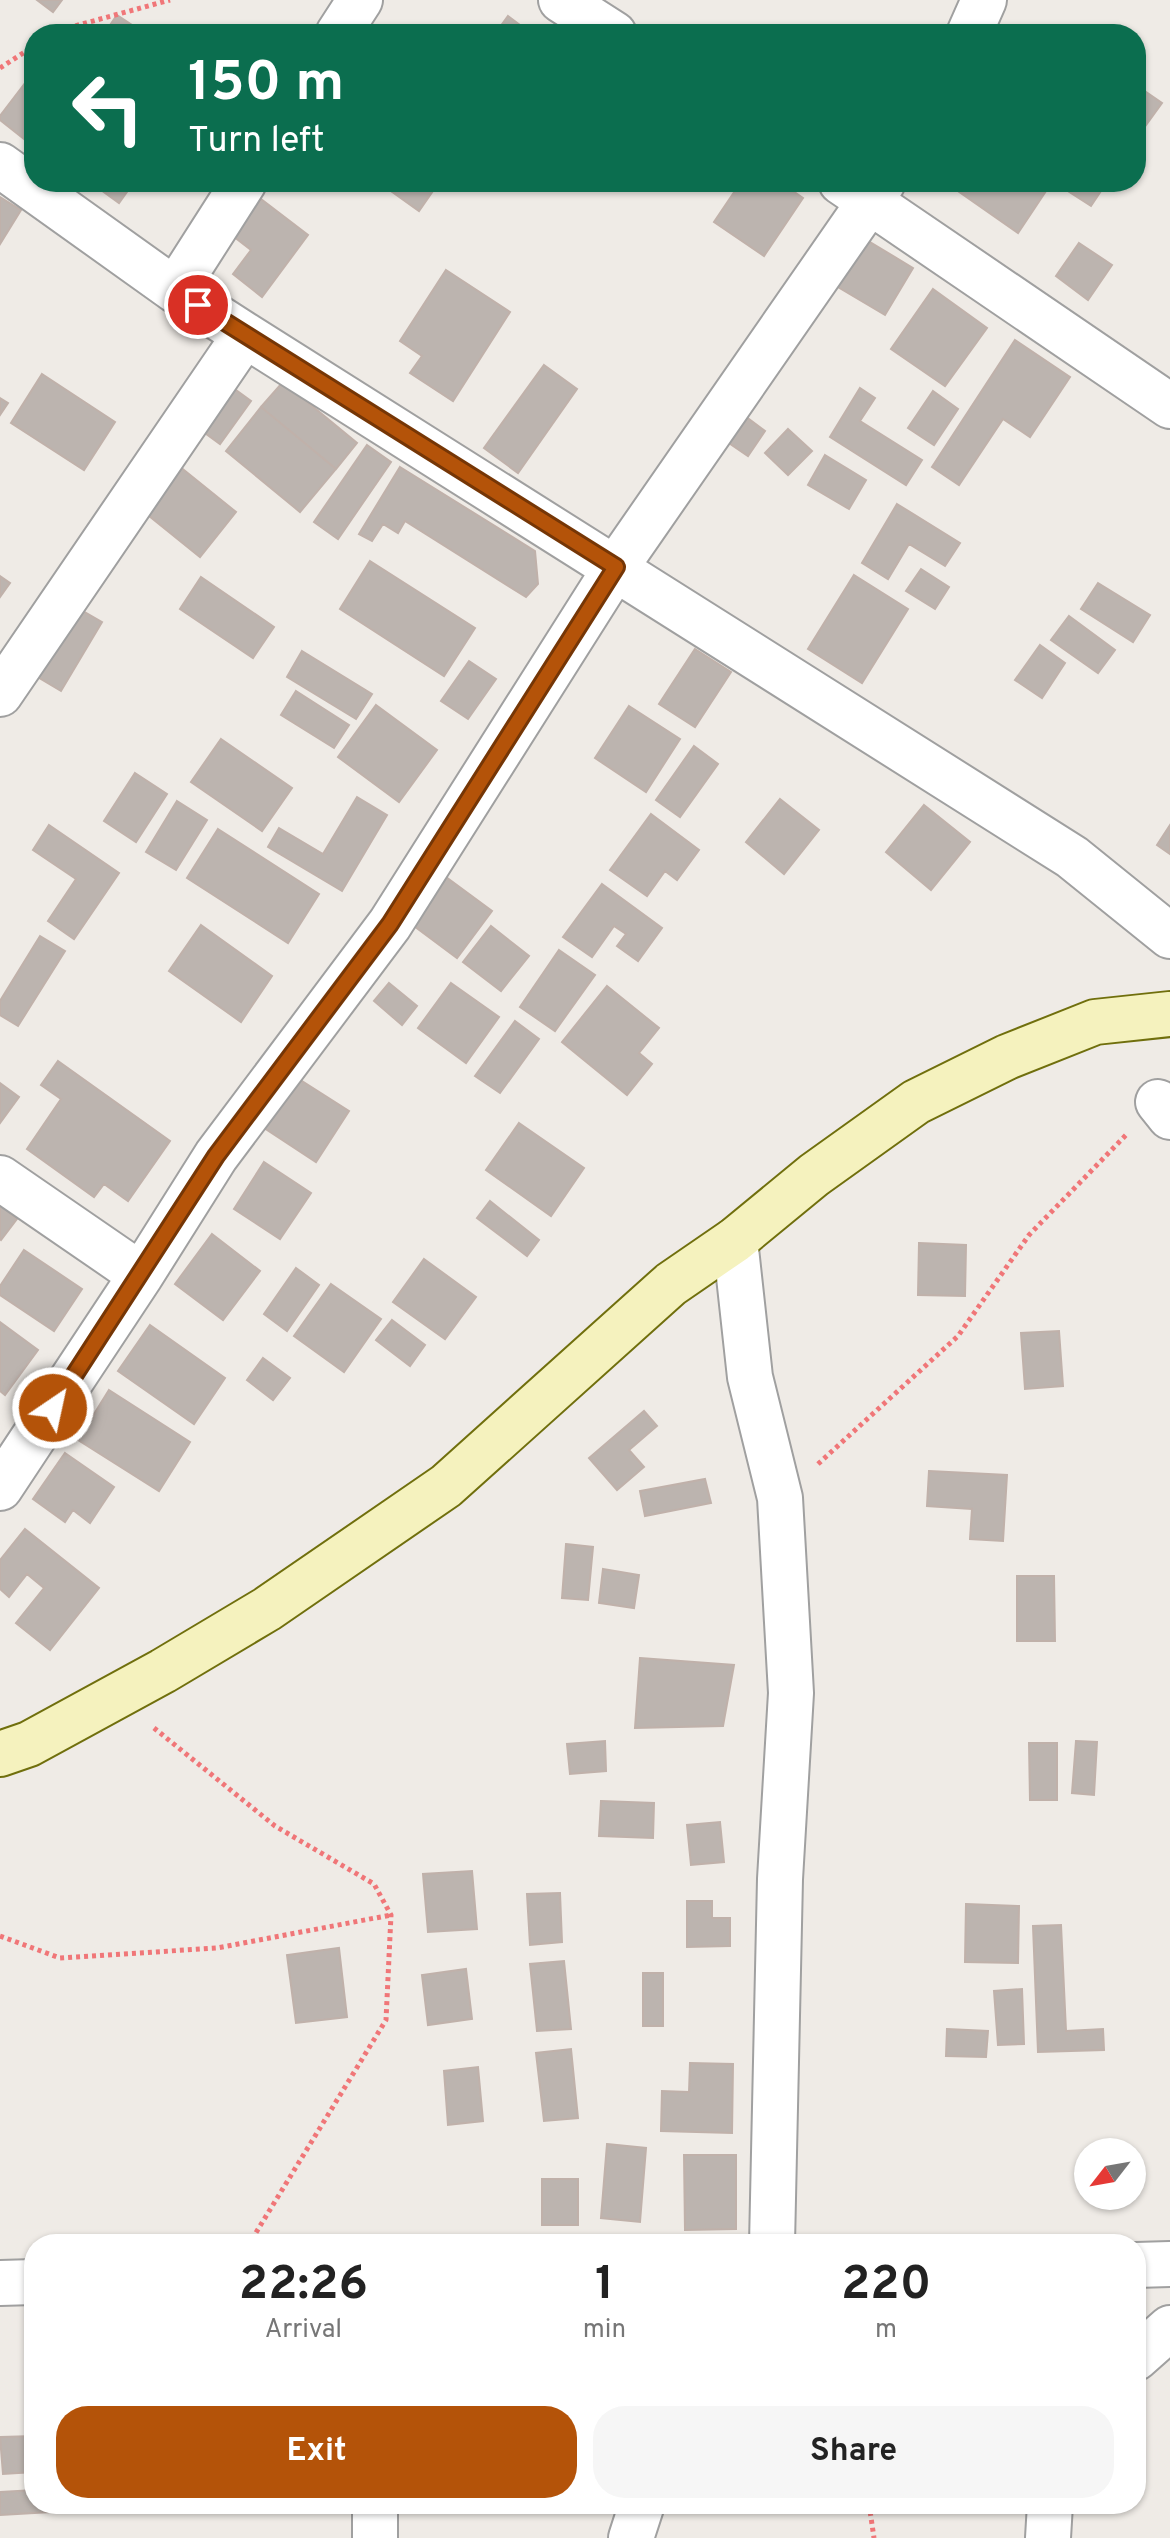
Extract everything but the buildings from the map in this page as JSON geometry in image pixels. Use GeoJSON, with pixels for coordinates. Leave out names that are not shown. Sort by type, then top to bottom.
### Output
{"type":"FeatureCollection","features":[{"type":"Feature","properties":{"kind":"main road"},"geometry":{"type":"LineString","coordinates":[[0,1754],[29,1744],[267,1609],[446,1486],[671,1284],[735,1240],[814,1175],[916,1102],[1007,1057],[1095,1022],[1170,1014]]}},
{"type":"Feature","properties":{"kind":"street"},"geometry":{"type":"LineString","coordinates":[[344,24],[360,0]]}},
{"type":"Feature","properties":{"kind":"street"},"geometry":{"type":"LineString","coordinates":[[561,0],[598,24]]}},
{"type":"Feature","properties":{"kind":"street"},"geometry":{"type":"LineString","coordinates":[[973,24],[984,0]]}},
{"type":"Feature","properties":{"kind":"street"},"geometry":{"type":"LineString","coordinates":[[0,165],[24,182]]}},
{"type":"Feature","properties":{"kind":"street"},"geometry":{"type":"LineString","coordinates":[[38,192],[175,290],[1072,857],[1170,936]]}},
{"type":"Feature","properties":{"kind":"street"},"geometry":{"type":"LineString","coordinates":[[175,290],[238,192]]}},
{"type":"Feature","properties":{"kind":"street"},"geometry":{"type":"LineString","coordinates":[[0,1488],[216,1156],[390,924],[616,567],[863,192]]}},
{"type":"Feature","properties":{"kind":"street"},"geometry":{"type":"LineString","coordinates":[[869,192],[1170,406]]}},
{"type":"Feature","properties":{"kind":"street"},"geometry":{"type":"LineString","coordinates":[[0,694],[245,335]]}},
{"type":"Feature","properties":{"kind":"street"},"geometry":{"type":"LineString","coordinates":[[0,1178],[141,1275]]}},
{"type":"Feature","properties":{"kind":"street"},"geometry":{"type":"LineString","coordinates":[[735,1240],[750,1377],[780,1498],[791,1693],[780,1879],[772,2234]]}},
{"type":"Feature","properties":{"kind":"street"},"geometry":{"type":"LineString","coordinates":[[1146,2265],[1170,2264]]}},
{"type":"Feature","properties":{"kind":"street"},"geometry":{"type":"LineString","coordinates":[[0,2283],[24,2282]]}},
{"type":"Feature","properties":{"kind":"street"},"geometry":{"type":"LineString","coordinates":[[1146,2349],[1170,2328]]}},
{"type":"Feature","properties":{"kind":"street"},"geometry":{"type":"LineString","coordinates":[[375,2514],[375,2538]]}},
{"type":"Feature","properties":{"kind":"street"},"geometry":{"type":"LineString","coordinates":[[631,2538],[639,2514]]}},
{"type":"Feature","properties":{"kind":"street"},"geometry":{"type":"LineString","coordinates":[[1048,2538],[1049,2514]]}},
{"type":"Feature","properties":{"kind":"path"},"geometry":{"type":"LineString","coordinates":[[82,24],[170,0]]}},
{"type":"Feature","properties":{"kind":"path"},"geometry":{"type":"LineString","coordinates":[[0,68],[24,52]]}},
{"type":"Feature","properties":{"kind":"path"},"geometry":{"type":"LineString","coordinates":[[780,1498],[958,1336],[1029,1235],[1164,1109]]}},
{"type":"Feature","properties":{"kind":"path"},"geometry":{"type":"LineString","coordinates":[[118,1695],[193,1761],[275,1826],[374,1884],[391,1915],[386,2020],[255,2234]]}},
{"type":"Feature","properties":{"kind":"path"},"geometry":{"type":"LineString","coordinates":[[0,1936],[60,1958],[217,1948],[391,1915]]}},
{"type":"Feature","properties":{"kind":"path"},"geometry":{"type":"LineString","coordinates":[[870,2514],[874,2538]]}},
{"type":"Feature","properties":{"kind":"route"},"geometry":{"type":"LineString","coordinates":[[53,1408],[216,1156],[390,924],[616,567],[198,305]]}}]}
